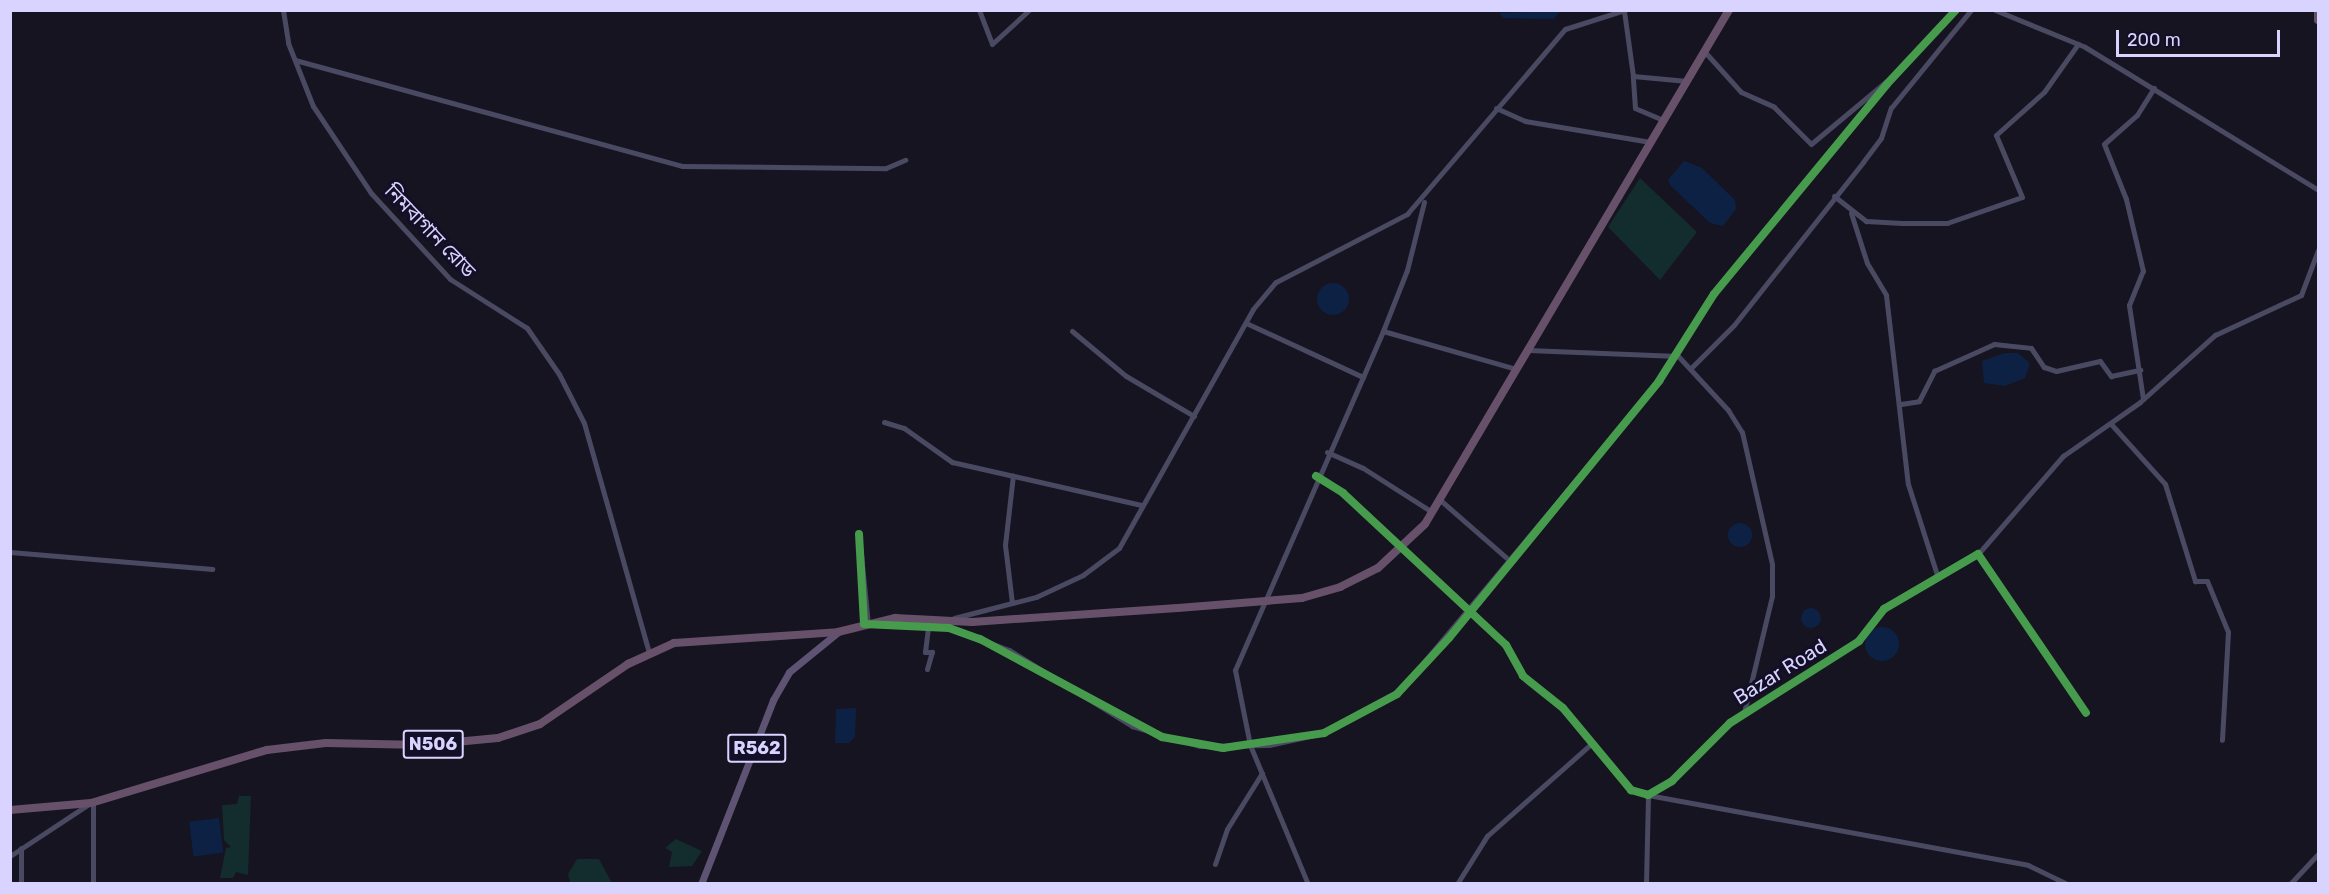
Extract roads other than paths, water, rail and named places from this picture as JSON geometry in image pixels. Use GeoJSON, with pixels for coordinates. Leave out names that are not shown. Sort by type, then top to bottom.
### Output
{"type":"FeatureCollection","features":[{"type":"Feature","properties":{"kind":"highway"},"geometry":{"type":"LineString","coordinates":[[838,632],[864,624],[1262,601],[1340,587],[1378,568],[1432,512],[1729,10]]}},
{"type":"Feature","properties":{"kind":"highway"},"geometry":{"type":"LineString","coordinates":[[2318,10],[2318,19]]}},
{"type":"Feature","properties":{"kind":"highway","name":"N506"},"geometry":{"type":"LineString","coordinates":[[10,810],[92,803],[267,750],[326,742],[424,745],[498,738],[565,711],[649,652],[742,634],[838,632]]}},
{"type":"Feature","properties":{"kind":"main road","name":"R562"},"geometry":{"type":"LineString","coordinates":[[701,884],[773,700],[789,672],[838,632]]}},
{"type":"Feature","properties":{"kind":"street","name":"নিমবাগান রোড"},"geometry":{"type":"LineString","coordinates":[[283,10],[295,60],[313,106],[371,193],[450,279],[527,328],[559,374],[584,423],[649,652]]}},
{"type":"Feature","properties":{"kind":"street"},"geometry":{"type":"LineString","coordinates":[[979,10],[992,44],[1029,10]]}},
{"type":"Feature","properties":{"kind":"street"},"geometry":{"type":"LineString","coordinates":[[859,534],[864,624],[949,628],[1009,650],[1101,709],[1162,737],[1200,746],[1250,745],[1324,733],[1398,694],[1470,611],[1509,560],[1678,356],[1714,294],[1895,75],[1956,10]]}},
{"type":"Feature","properties":{"kind":"street"},"geometry":{"type":"LineString","coordinates":[[1692,367],[1734,325],[1881,138],[1891,108],[1971,10]]}},
{"type":"Feature","properties":{"kind":"street"},"geometry":{"type":"LineString","coordinates":[[1995,10],[2078,44],[2319,189]]}},
{"type":"Feature","properties":{"kind":"street"},"geometry":{"type":"LineString","coordinates":[[2310,10],[2318,19]]}},
{"type":"Feature","properties":{"kind":"street"},"geometry":{"type":"LineString","coordinates":[[949,620],[1012,603],[1074,579],[1119,548],[1141,505],[1246,322],[1276,282],[1388,225],[1424,200],[1496,108],[1565,29],[1625,11],[1635,108],[1664,120]]}},
{"type":"Feature","properties":{"kind":"street"},"geometry":{"type":"LineString","coordinates":[[1834,196],[1851,213],[1866,221],[1947,223],[2022,197],[1996,135],[2044,92],[2078,44]]}},
{"type":"Feature","properties":{"kind":"street"},"geometry":{"type":"LineString","coordinates":[[1704,51],[1741,92],[1774,107],[1811,144],[1895,75]]}},
{"type":"Feature","properties":{"kind":"street"},"geometry":{"type":"LineString","coordinates":[[295,60],[682,166],[886,168],[905,160]]}},
{"type":"Feature","properties":{"kind":"street"},"geometry":{"type":"LineString","coordinates":[[1633,76],[1687,81]]}},
{"type":"Feature","properties":{"kind":"street"},"geometry":{"type":"LineString","coordinates":[[2143,399],[2129,305],[2143,271],[2126,199],[2104,144],[2137,115],[2154,88]]}},
{"type":"Feature","properties":{"kind":"street"},"geometry":{"type":"LineString","coordinates":[[1496,108],[1526,121],[1650,142]]}},
{"type":"Feature","properties":{"kind":"street"},"geometry":{"type":"LineString","coordinates":[[1308,884],[1250,745],[1235,670],[1316,476],[1383,331],[1407,270],[1424,200]]}},
{"type":"Feature","properties":{"kind":"street"},"geometry":{"type":"LineString","coordinates":[[1851,213],[1867,263],[1886,295],[1901,404],[1908,484],[1937,575]]}},
{"type":"Feature","properties":{"kind":"street"},"geometry":{"type":"LineString","coordinates":[[2086,713],[1978,554],[2063,456],[2143,399],[2215,334],[2301,295],[2319,250]]}},
{"type":"Feature","properties":{"kind":"street"},"geometry":{"type":"LineString","coordinates":[[1246,322],[1362,377]]}},
{"type":"Feature","properties":{"kind":"street"},"geometry":{"type":"LineString","coordinates":[[1072,331],[1075,339],[1126,376],[1194,416]]}},
{"type":"Feature","properties":{"kind":"street"},"geometry":{"type":"LineString","coordinates":[[1383,331],[1516,369]]}},
{"type":"Feature","properties":{"kind":"street"},"geometry":{"type":"LineString","coordinates":[[1901,404],[1919,401],[1934,371],[1994,344],[2031,348],[2047,369],[2100,362],[2111,376],[2140,370]]}},
{"type":"Feature","properties":{"kind":"street"},"geometry":{"type":"LineString","coordinates":[[1527,350],[1678,356],[1692,367],[1742,432],[1773,564],[1772,596],[1744,713]]}},
{"type":"Feature","properties":{"kind":"street"},"geometry":{"type":"LineString","coordinates":[[884,422],[904,428],[940,457],[1141,505]]}},
{"type":"Feature","properties":{"kind":"street"},"geometry":{"type":"LineString","coordinates":[[2110,424],[2166,484],[2195,581],[2207,580],[2228,632],[2222,740]]}},
{"type":"Feature","properties":{"kind":"street"},"geometry":{"type":"LineString","coordinates":[[1327,452],[1363,468],[1432,512]]}},
{"type":"Feature","properties":{"kind":"street"},"geometry":{"type":"LineString","coordinates":[[1012,603],[1005,545],[1013,475]]}},
{"type":"Feature","properties":{"kind":"street"},"geometry":{"type":"LineString","coordinates":[[1316,476],[1400,547],[1506,645],[1523,676],[1551,696],[1631,790],[1648,795],[2018,862],[2067,884]]}},
{"type":"Feature","properties":{"kind":"street"},"geometry":{"type":"LineString","coordinates":[[1439,500],[1509,560]]}},
{"type":"Feature","properties":{"kind":"street"},"geometry":{"type":"LineString","coordinates":[[10,552],[212,569]]}},
{"type":"Feature","properties":{"kind":"street","name":"Bazar Road"},"geometry":{"type":"LineString","coordinates":[[1648,795],[1672,781],[1744,713],[1859,641],[1884,609],[1937,575],[1978,554]]}},
{"type":"Feature","properties":{"kind":"street"},"geometry":{"type":"LineString","coordinates":[[927,669],[932,652],[925,652],[928,626]]}},
{"type":"Feature","properties":{"kind":"street"},"geometry":{"type":"LineString","coordinates":[[1457,884],[1486,836],[1592,744]]}},
{"type":"Feature","properties":{"kind":"street"},"geometry":{"type":"LineString","coordinates":[[1215,864],[1227,829],[1262,773]]}},
{"type":"Feature","properties":{"kind":"street"},"geometry":{"type":"LineString","coordinates":[[1646,884],[1648,795]]}},
{"type":"Feature","properties":{"kind":"street"},"geometry":{"type":"LineString","coordinates":[[10,856],[92,803]]}},
{"type":"Feature","properties":{"kind":"street"},"geometry":{"type":"LineString","coordinates":[[92,803],[93,884]]}},
{"type":"Feature","properties":{"kind":"street"},"geometry":{"type":"LineString","coordinates":[[21,848],[21,884]]}},
{"type":"Feature","properties":{"kind":"street"},"geometry":{"type":"LineString","coordinates":[[2290,884],[2319,854]]}},
{"type":"Feature","properties":{"kind":"water"},"geometry":{"type":"Polygon","coordinates":[[[1560,11],[1554,19],[1503,18],[1499,13],[1560,11]]]}},
{"type":"Feature","properties":{"kind":"water"},"geometry":{"type":"Polygon","coordinates":[[[1684,161],[1702,168],[1735,200],[1736,209],[1723,226],[1710,223],[1670,185],[1668,180],[1684,161]]]}},
{"type":"Feature","properties":{"kind":"water"},"geometry":{"type":"Polygon","coordinates":[[[1333,283],[1344,288],[1349,299],[1344,310],[1333,315],[1322,310],[1317,299],[1322,288],[1333,283]]]}},
{"type":"Feature","properties":{"kind":"water"},"geometry":{"type":"Polygon","coordinates":[[[2005,353],[2018,353],[2030,363],[2025,378],[2005,386],[1984,383],[1982,361],[2005,353]]]}},
{"type":"Feature","properties":{"kind":"water"},"geometry":{"type":"Polygon","coordinates":[[[1740,523],[1745,524],[1751,530],[1751,540],[1745,546],[1740,547],[1735,546],[1729,540],[1728,535],[1729,530],[1735,524],[1740,523]]]}},
{"type":"Feature","properties":{"kind":"water"},"geometry":{"type":"Polygon","coordinates":[[[1807,608],[1815,608],[1821,614],[1821,622],[1815,628],[1807,628],[1801,622],[1801,614],[1807,608]]]}},
{"type":"Feature","properties":{"kind":"water"},"geometry":{"type":"Polygon","coordinates":[[[1882,627],[1894,632],[1899,644],[1894,656],[1882,661],[1870,656],[1865,644],[1870,632],[1882,627]]]}},
{"type":"Feature","properties":{"kind":"water"},"geometry":{"type":"Polygon","coordinates":[[[856,708],[855,737],[849,743],[835,743],[836,709],[856,708]]]}},
{"type":"Feature","properties":{"kind":"water"},"geometry":{"type":"Polygon","coordinates":[[[219,818],[223,853],[193,856],[189,822],[219,818]]]}}]}
